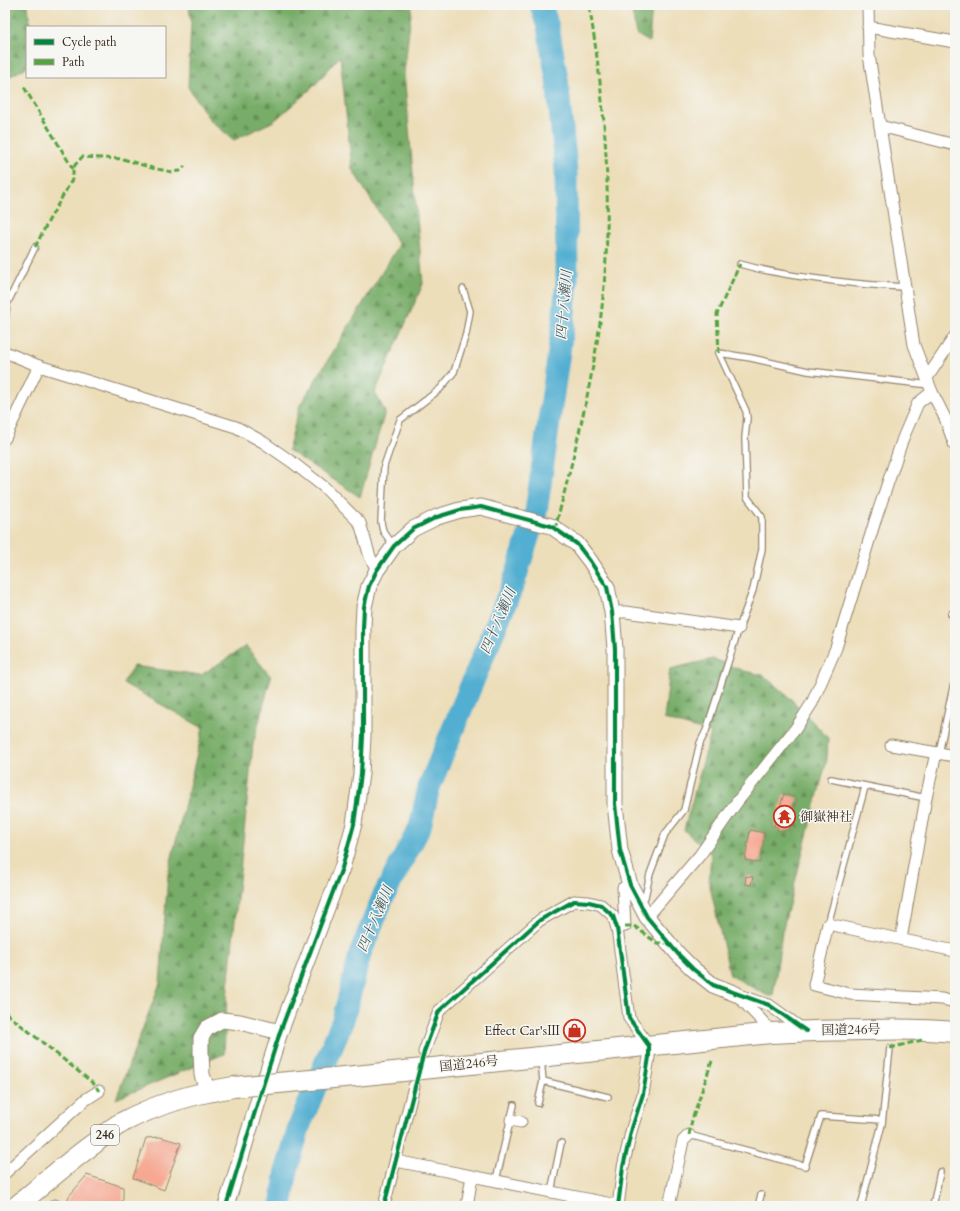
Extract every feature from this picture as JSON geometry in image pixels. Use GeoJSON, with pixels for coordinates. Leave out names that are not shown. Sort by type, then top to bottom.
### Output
{"type":"FeatureCollection","features":[{"type":"Feature","properties":{"kind":"highway","name":"国道246号"},"geometry":{"type":"LineString","coordinates":[[17,1206],[68,1163],[122,1123],[149,1109],[208,1091],[771,1033],[889,1030],[936,1030],[955,1032]]}},
{"type":"Feature","properties":{"kind":"street"},"geometry":{"type":"LineString","coordinates":[[868,5],[869,55],[914,345],[945,418],[955,446]]}},
{"type":"Feature","properties":{"kind":"street"},"geometry":{"type":"LineString","coordinates":[[868,27],[955,42]]}},
{"type":"Feature","properties":{"kind":"street"},"geometry":{"type":"LineString","coordinates":[[880,126],[955,145]]}},
{"type":"Feature","properties":{"kind":"street"},"geometry":{"type":"LineString","coordinates":[[644,910],[700,855],[737,802],[796,728],[812,703],[836,648],[875,521],[903,438],[918,404],[930,385],[953,341]]}},
{"type":"Feature","properties":{"kind":"street"},"geometry":{"type":"LineString","coordinates":[[5,352],[39,366],[236,427],[263,442],[324,488],[360,523],[370,557],[377,570]]}},
{"type":"Feature","properties":{"kind":"street"},"geometry":{"type":"LineString","coordinates":[[5,438],[39,366]]}},
{"type":"Feature","properties":{"kind":"street"},"geometry":{"type":"LineString","coordinates":[[226,1206],[260,1092],[280,1032],[342,868],[354,824],[361,774],[363,736],[364,607],[369,586],[377,570],[394,546],[413,529],[437,517],[460,510],[480,507],[551,526],[577,544],[590,561],[607,587],[612,612],[615,650],[615,804],[620,850],[630,885],[644,910],[678,954],[693,969],[713,984],[768,1005],[806,1031]]}},
{"type":"Feature","properties":{"kind":"street"},"geometry":{"type":"LineString","coordinates":[[612,612],[626,612],[738,628]]}},
{"type":"Feature","properties":{"kind":"street"},"geometry":{"type":"LineString","coordinates":[[891,745],[955,756]]}},
{"type":"Feature","properties":{"kind":"street"},"geometry":{"type":"LineString","coordinates":[[901,940],[926,798],[938,753]]}},
{"type":"Feature","properties":{"kind":"street"},"geometry":{"type":"LineString","coordinates":[[617,928],[625,926],[624,888],[630,885]]}},
{"type":"Feature","properties":{"kind":"street"},"geometry":{"type":"LineString","coordinates":[[396,1161],[618,1205],[632,1128],[642,1094],[649,1061],[648,1046],[630,1018],[617,928],[613,916],[601,905],[589,902],[574,901],[540,920],[439,1011],[424,1052]]}},
{"type":"Feature","properties":{"kind":"street"},"geometry":{"type":"LineString","coordinates":[[955,951],[828,924],[814,984],[850,994],[942,999],[955,1002]]}},
{"type":"Feature","properties":{"kind":"street"},"geometry":{"type":"LineString","coordinates":[[736,994],[765,1024],[771,1033]]}},
{"type":"Feature","properties":{"kind":"street"},"geometry":{"type":"LineString","coordinates":[[208,1091],[202,1075],[200,1052],[201,1038],[207,1028],[222,1020],[240,1022],[280,1032]]}},
{"type":"Feature","properties":{"kind":"street"},"geometry":{"type":"LineString","coordinates":[[384,1206],[414,1086]]}},
{"type":"Feature","properties":{"kind":"street"},"geometry":{"type":"LineString","coordinates":[[5,1173],[85,1100],[99,1091]]}},
{"type":"Feature","properties":{"kind":"street"},"geometry":{"type":"LineString","coordinates":[[669,1206],[683,1141],[689,1135]]}},
{"type":"Feature","properties":{"kind":"street"},"geometry":{"type":"LineString","coordinates":[[467,1206],[472,1176]]}},
{"type":"Feature","properties":{"kind":"lane"},"geometry":{"type":"LineString","coordinates":[[5,320],[8,304],[35,247]]}},
{"type":"Feature","properties":{"kind":"lane"},"geometry":{"type":"LineString","coordinates":[[740,264],[768,272],[817,279],[905,287]]}},
{"type":"Feature","properties":{"kind":"lane"},"geometry":{"type":"LineString","coordinates":[[394,546],[383,531],[381,522],[384,466],[400,420],[440,389],[454,372],[466,334],[470,311],[463,289]]}},
{"type":"Feature","properties":{"kind":"lane"},"geometry":{"type":"LineString","coordinates":[[644,910],[650,874],[665,834],[684,810],[700,743],[706,731],[738,628],[753,590],[762,549],[762,517],[747,497],[745,438],[747,418],[746,411],[720,353],[808,371],[930,385]]}},
{"type":"Feature","properties":{"kind":"lane"},"geometry":{"type":"LineString","coordinates":[[938,753],[953,687]]}},
{"type":"Feature","properties":{"kind":"lane"},"geometry":{"type":"LineString","coordinates":[[831,779],[926,798]]}},
{"type":"Feature","properties":{"kind":"lane"},"geometry":{"type":"LineString","coordinates":[[828,924],[865,786]]}},
{"type":"Feature","properties":{"kind":"lane"},"geometry":{"type":"LineString","coordinates":[[861,1206],[882,1124],[890,1048]]}},
{"type":"Feature","properties":{"kind":"lane"},"geometry":{"type":"LineString","coordinates":[[538,1103],[543,1081],[540,1057]]}},
{"type":"Feature","properties":{"kind":"lane"},"geometry":{"type":"LineString","coordinates":[[543,1081],[608,1097]]}},
{"type":"Feature","properties":{"kind":"lane"},"geometry":{"type":"LineString","coordinates":[[496,1180],[516,1121],[514,1105]]}},
{"type":"Feature","properties":{"kind":"lane"},"geometry":{"type":"LineString","coordinates":[[689,1135],[805,1166],[821,1116],[882,1120]]}},
{"type":"Feature","properties":{"kind":"lane"},"geometry":{"type":"LineString","coordinates":[[551,1192],[561,1143]]}},
{"type":"Feature","properties":{"kind":"lane"},"geometry":{"type":"LineString","coordinates":[[933,1206],[940,1172]]}},
{"type":"Feature","properties":{"kind":"lane"},"geometry":{"type":"LineString","coordinates":[[758,1206],[761,1195]]}},
{"type":"Feature","properties":{"kind":"green space"},"geometry":{"type":"Polygon","coordinates":[[[5,5],[28,5],[30,26],[26,26],[26,68],[5,79],[5,5]]]}},
{"type":"Feature","properties":{"kind":"green space"},"geometry":{"type":"Polygon","coordinates":[[[189,5],[412,5],[404,73],[423,284],[375,392],[385,412],[360,497],[288,450],[300,405],[399,245],[352,169],[340,56],[313,87],[274,121],[234,140],[210,120],[188,87],[191,23],[189,5]]]}},
{"type":"Feature","properties":{"kind":"green space"},"geometry":{"type":"Polygon","coordinates":[[[631,5],[652,5],[649,42],[636,34],[631,5]]]}},
{"type":"Feature","properties":{"kind":"green space"},"geometry":{"type":"Polygon","coordinates":[[[246,646],[271,677],[253,744],[227,998],[224,1054],[116,1099],[160,983],[168,874],[203,728],[123,683],[133,666],[201,675],[246,646]]]}},
{"type":"Feature","properties":{"kind":"green space"},"geometry":{"type":"Polygon","coordinates":[[[713,659],[744,671],[763,675],[791,699],[828,738],[827,759],[782,932],[773,996],[768,996],[730,975],[709,882],[711,854],[684,830],[711,733],[664,719],[670,669],[713,659]]]}},
{"type":"Feature","properties":{"kind":"building","name":"御嶽神社"},"geometry":{"type":"Polygon","coordinates":[[[784,794],[797,798],[790,831],[786,829],[785,832],[777,830],[778,827],[774,826],[784,794]]]}},
{"type":"Feature","properties":{"kind":"building"},"geometry":{"type":"Polygon","coordinates":[[[750,830],[765,833],[760,863],[745,860],[750,830]]]}},
{"type":"Feature","properties":{"kind":"building"},"geometry":{"type":"Polygon","coordinates":[[[746,876],[753,877],[751,885],[745,884],[746,876]]]}},
{"type":"Feature","properties":{"kind":"building"},"geometry":{"type":"Polygon","coordinates":[[[160,1137],[181,1143],[164,1190],[133,1178],[146,1138],[160,1137]]]}},
{"type":"Feature","properties":{"kind":"building"},"geometry":{"type":"Polygon","coordinates":[[[87,1175],[123,1187],[123,1199],[119,1206],[65,1206],[69,1196],[87,1175]]]}},
{"type":"Feature","properties":{"kind":"waterway","name":"四十八瀬川"},"geometry":{"type":"LineString","coordinates":[[281,1206],[287,1169],[299,1127],[343,1020],[360,954],[383,897],[420,827],[429,787],[514,582],[536,512],[563,324],[567,281],[566,170],[557,79],[548,27],[541,5]]}},
{"type":"Feature","properties":{"kind":"marked path"},"geometry":{"type":"LineString","coordinates":[[555,529],[576,446],[594,363],[602,307],[605,269],[607,232],[606,156],[600,80],[589,5]]}},
{"type":"Feature","properties":{"kind":"marked path"},"geometry":{"type":"LineString","coordinates":[[24,87],[73,169]]}},
{"type":"Feature","properties":{"kind":"marked path"},"geometry":{"type":"LineString","coordinates":[[35,247],[73,178],[73,169],[75,165],[82,157],[123,159],[152,168],[172,172],[180,171],[185,166]]}},
{"type":"Feature","properties":{"kind":"marked path"},"geometry":{"type":"LineString","coordinates":[[719,353],[717,314],[740,264]]}},
{"type":"Feature","properties":{"kind":"marked path"},"geometry":{"type":"LineString","coordinates":[[625,926],[634,926],[657,943],[668,943]]}},
{"type":"Feature","properties":{"kind":"marked path"},"geometry":{"type":"LineString","coordinates":[[6,1013],[94,1084],[99,1091]]}},
{"type":"Feature","properties":{"kind":"marked path"},"geometry":{"type":"LineString","coordinates":[[890,1048],[922,1040]]}},
{"type":"Feature","properties":{"kind":"marked path"},"geometry":{"type":"LineString","coordinates":[[689,1135],[692,1120],[712,1061]]}},
{"type":"Feature","properties":{"kind":"cycle path"},"geometry":{"type":"LineString","coordinates":[[226,1206],[280,1032],[342,868],[354,824],[361,774],[363,736],[363,628],[364,607],[369,586],[377,570],[394,546],[413,529],[437,517],[460,510],[481,507],[551,526],[577,544],[590,561],[607,587],[612,612],[615,649],[615,804],[620,850],[630,885],[647,917],[678,954],[693,969],[713,985],[769,1005],[806,1031]]}},
{"type":"Feature","properties":{"kind":"cycle path"},"geometry":{"type":"LineString","coordinates":[[384,1206],[424,1052],[439,1011],[540,920],[574,901],[589,902],[601,905],[613,916],[617,928],[629,1018],[649,1046],[649,1057],[643,1094],[632,1128],[623,1167],[618,1206]]}},
{"type":"Feature","properties":{"kind":"place","name":"御嶽神社"},"geometry":{"type":"Point","coordinates":[785,817]}},
{"type":"Feature","properties":{"kind":"place","name":"Effect Car'sⅢ"},"geometry":{"type":"Point","coordinates":[575,1031]}}]}
